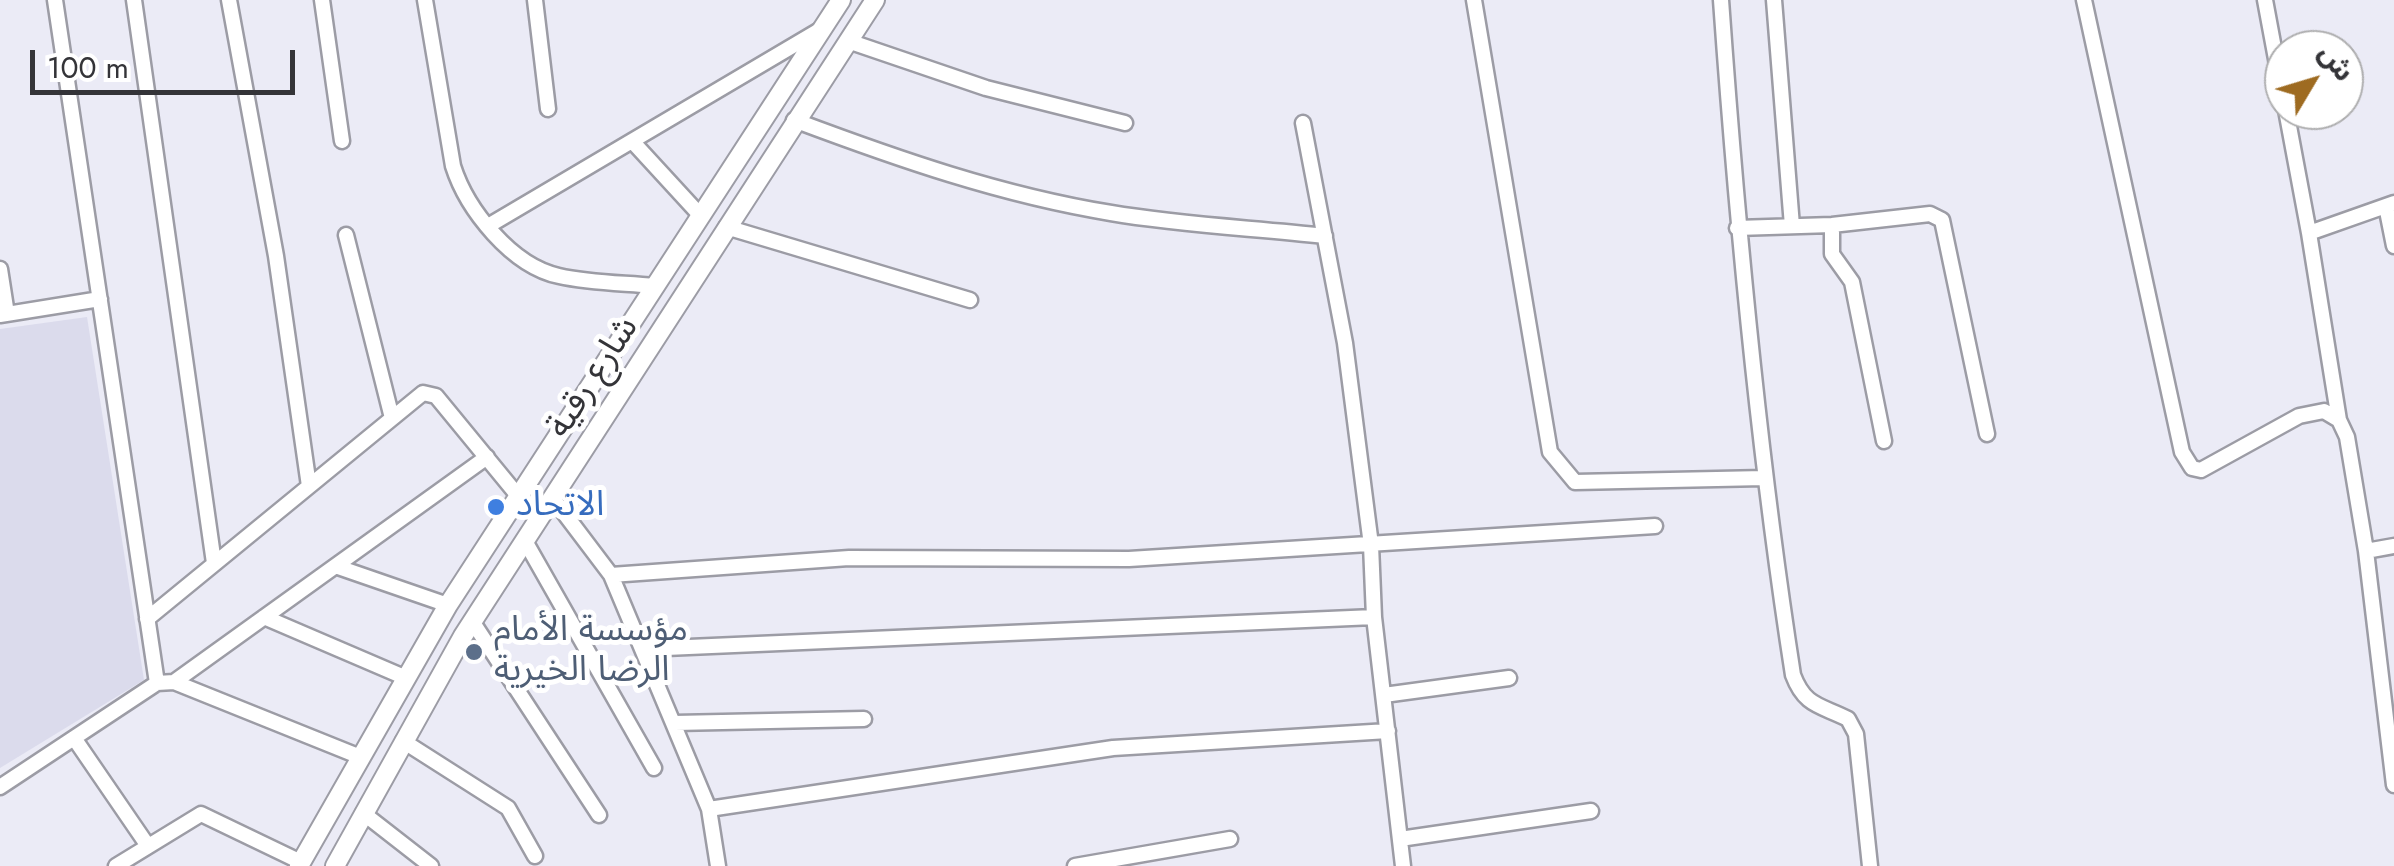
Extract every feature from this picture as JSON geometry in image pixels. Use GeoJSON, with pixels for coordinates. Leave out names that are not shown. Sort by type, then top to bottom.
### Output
{"type":"FeatureCollection","features":[{"type":"Feature","properties":{"kind":"street"},"geometry":{"type":"LineString","coordinates":[[55,0],[157,684]]}},
{"type":"Feature","properties":{"kind":"street"},"geometry":{"type":"LineString","coordinates":[[134,0],[214,563]]}},
{"type":"Feature","properties":{"kind":"street"},"geometry":{"type":"LineString","coordinates":[[229,0],[276,256],[309,486]]}},
{"type":"Feature","properties":{"kind":"street"},"geometry":{"type":"LineString","coordinates":[[322,0],[342,140]]}},
{"type":"Feature","properties":{"kind":"street"},"geometry":{"type":"LineString","coordinates":[[425,0],[453,166],[462,189],[488,226],[518,254],[558,276],[654,286],[662,303],[680,302]]}},
{"type":"Feature","properties":{"kind":"street"},"geometry":{"type":"LineString","coordinates":[[535,0],[548,109]]}},
{"type":"Feature","properties":{"kind":"street","name":"شارع رقية"},"geometry":{"type":"LineString","coordinates":[[300,864],[358,756],[448,605],[841,0]]}},
{"type":"Feature","properties":{"kind":"street","name":"شارع رقية"},"geometry":{"type":"LineString","coordinates":[[335,866],[472,622],[875,0]]}},
{"type":"Feature","properties":{"kind":"street"},"geometry":{"type":"LineString","coordinates":[[1474,0],[1550,452],[1556,462],[1575,482],[1764,478]]}},
{"type":"Feature","properties":{"kind":"street"},"geometry":{"type":"LineString","coordinates":[[1721,0],[1738,228],[1764,478],[1793,675],[1800,694],[1812,706],[1848,720],[1856,734],[1870,866]]}},
{"type":"Feature","properties":{"kind":"street"},"geometry":{"type":"LineString","coordinates":[[1774,0],[1792,226]]}},
{"type":"Feature","properties":{"kind":"street"},"geometry":{"type":"LineString","coordinates":[[2084,0],[2182,452],[2192,468],[2201,470],[2300,416],[2324,411],[2339,420]]}},
{"type":"Feature","properties":{"kind":"street"},"geometry":{"type":"LineString","coordinates":[[2265,0],[2271,30]]}},
{"type":"Feature","properties":{"kind":"street"},"geometry":{"type":"LineString","coordinates":[[488,226],[823,28]]}},
{"type":"Feature","properties":{"kind":"street"},"geometry":{"type":"LineString","coordinates":[[848,41],[986,88],[1125,123]]}},
{"type":"Feature","properties":{"kind":"street"},"geometry":{"type":"LineString","coordinates":[[794,120],[920,168],[1013,192],[1112,213],[1324,236]]}},
{"type":"Feature","properties":{"kind":"street"},"geometry":{"type":"LineString","coordinates":[[1304,122],[1345,343],[1372,546],[1374,617],[1403,866]]}},
{"type":"Feature","properties":{"kind":"street"},"geometry":{"type":"LineString","coordinates":[[2290,130],[2339,420],[2347,436],[2366,551],[2394,785]]}},
{"type":"Feature","properties":{"kind":"street"},"geometry":{"type":"LineString","coordinates":[[632,141],[700,215]]}},
{"type":"Feature","properties":{"kind":"street"},"geometry":{"type":"LineString","coordinates":[[2309,233],[2390,204],[2394,246]]}},
{"type":"Feature","properties":{"kind":"street"},"geometry":{"type":"LineString","coordinates":[[1738,228],[1832,225],[1930,214],[1942,220],[1987,434]]}},
{"type":"Feature","properties":{"kind":"street"},"geometry":{"type":"LineString","coordinates":[[1832,225],[1832,254],[1852,282],[1884,441]]}},
{"type":"Feature","properties":{"kind":"street"},"geometry":{"type":"LineString","coordinates":[[726,227],[970,300]]}},
{"type":"Feature","properties":{"kind":"street"},"geometry":{"type":"LineString","coordinates":[[346,235],[392,418]]}},
{"type":"Feature","properties":{"kind":"street"},"geometry":{"type":"LineString","coordinates":[[0,269],[3,314],[100,299]]}},
{"type":"Feature","properties":{"kind":"street"},"geometry":{"type":"LineString","coordinates":[[611,349],[631,348],[637,367]]}},
{"type":"Feature","properties":{"kind":"street"},"geometry":{"type":"LineString","coordinates":[[148,620],[423,394],[432,394],[519,497]]}},
{"type":"Feature","properties":{"kind":"street"},"geometry":{"type":"LineString","coordinates":[[174,682],[487,457]]}},
{"type":"Feature","properties":{"kind":"street"},"geometry":{"type":"LineString","coordinates":[[552,497],[611,574],[708,809],[718,866]]}},
{"type":"Feature","properties":{"kind":"street"},"geometry":{"type":"LineString","coordinates":[[611,574],[848,558],[1130,559],[1655,526]]}},
{"type":"Feature","properties":{"kind":"street"},"geometry":{"type":"LineString","coordinates":[[524,541],[654,768]]}},
{"type":"Feature","properties":{"kind":"street"},"geometry":{"type":"LineString","coordinates":[[2366,551],[2394,546]]}},
{"type":"Feature","properties":{"kind":"street"},"geometry":{"type":"LineString","coordinates":[[335,566],[448,605]]}},
{"type":"Feature","properties":{"kind":"street"},"geometry":{"type":"LineString","coordinates":[[264,617],[404,677]]}},
{"type":"Feature","properties":{"kind":"street"},"geometry":{"type":"LineString","coordinates":[[644,650],[1374,617]]}},
{"type":"Feature","properties":{"kind":"street"},"geometry":{"type":"LineString","coordinates":[[472,622],[598,815]]}},
{"type":"Feature","properties":{"kind":"street"},"geometry":{"type":"LineString","coordinates":[[1384,695],[1509,678]]}},
{"type":"Feature","properties":{"kind":"street"},"geometry":{"type":"LineString","coordinates":[[0,786],[157,684],[174,682],[358,756]]}},
{"type":"Feature","properties":{"kind":"street"},"geometry":{"type":"LineString","coordinates":[[674,723],[864,718]]}},
{"type":"Feature","properties":{"kind":"street"},"geometry":{"type":"LineString","coordinates":[[708,809],[1114,748],[1388,732]]}},
{"type":"Feature","properties":{"kind":"street"},"geometry":{"type":"LineString","coordinates":[[74,738],[148,846]]}},
{"type":"Feature","properties":{"kind":"street"},"geometry":{"type":"LineString","coordinates":[[403,742],[508,808],[535,856]]}},
{"type":"Feature","properties":{"kind":"street"},"geometry":{"type":"LineString","coordinates":[[1400,839],[1591,812]]}},
{"type":"Feature","properties":{"kind":"street"},"geometry":{"type":"LineString","coordinates":[[363,813],[431,866]]}},
{"type":"Feature","properties":{"kind":"street"},"geometry":{"type":"LineString","coordinates":[[116,866],[200,814],[300,864]]}},
{"type":"Feature","properties":{"kind":"street"},"geometry":{"type":"LineString","coordinates":[[1075,866],[1230,839]]}},
{"type":"Feature","properties":{"kind":"shaded area"},"geometry":{"type":"Polygon","coordinates":[[[87,317],[144,680],[0,768],[0,329],[87,317]]]}},
{"type":"Feature","properties":{"kind":"place","name":"الاتحاد"},"geometry":{"type":"Point","coordinates":[496,507]}},
{"type":"Feature","properties":{"kind":"place","name":"مؤسسة الأمام الرضا الخيرية"},"geometry":{"type":"Point","coordinates":[474,652]}}]}
